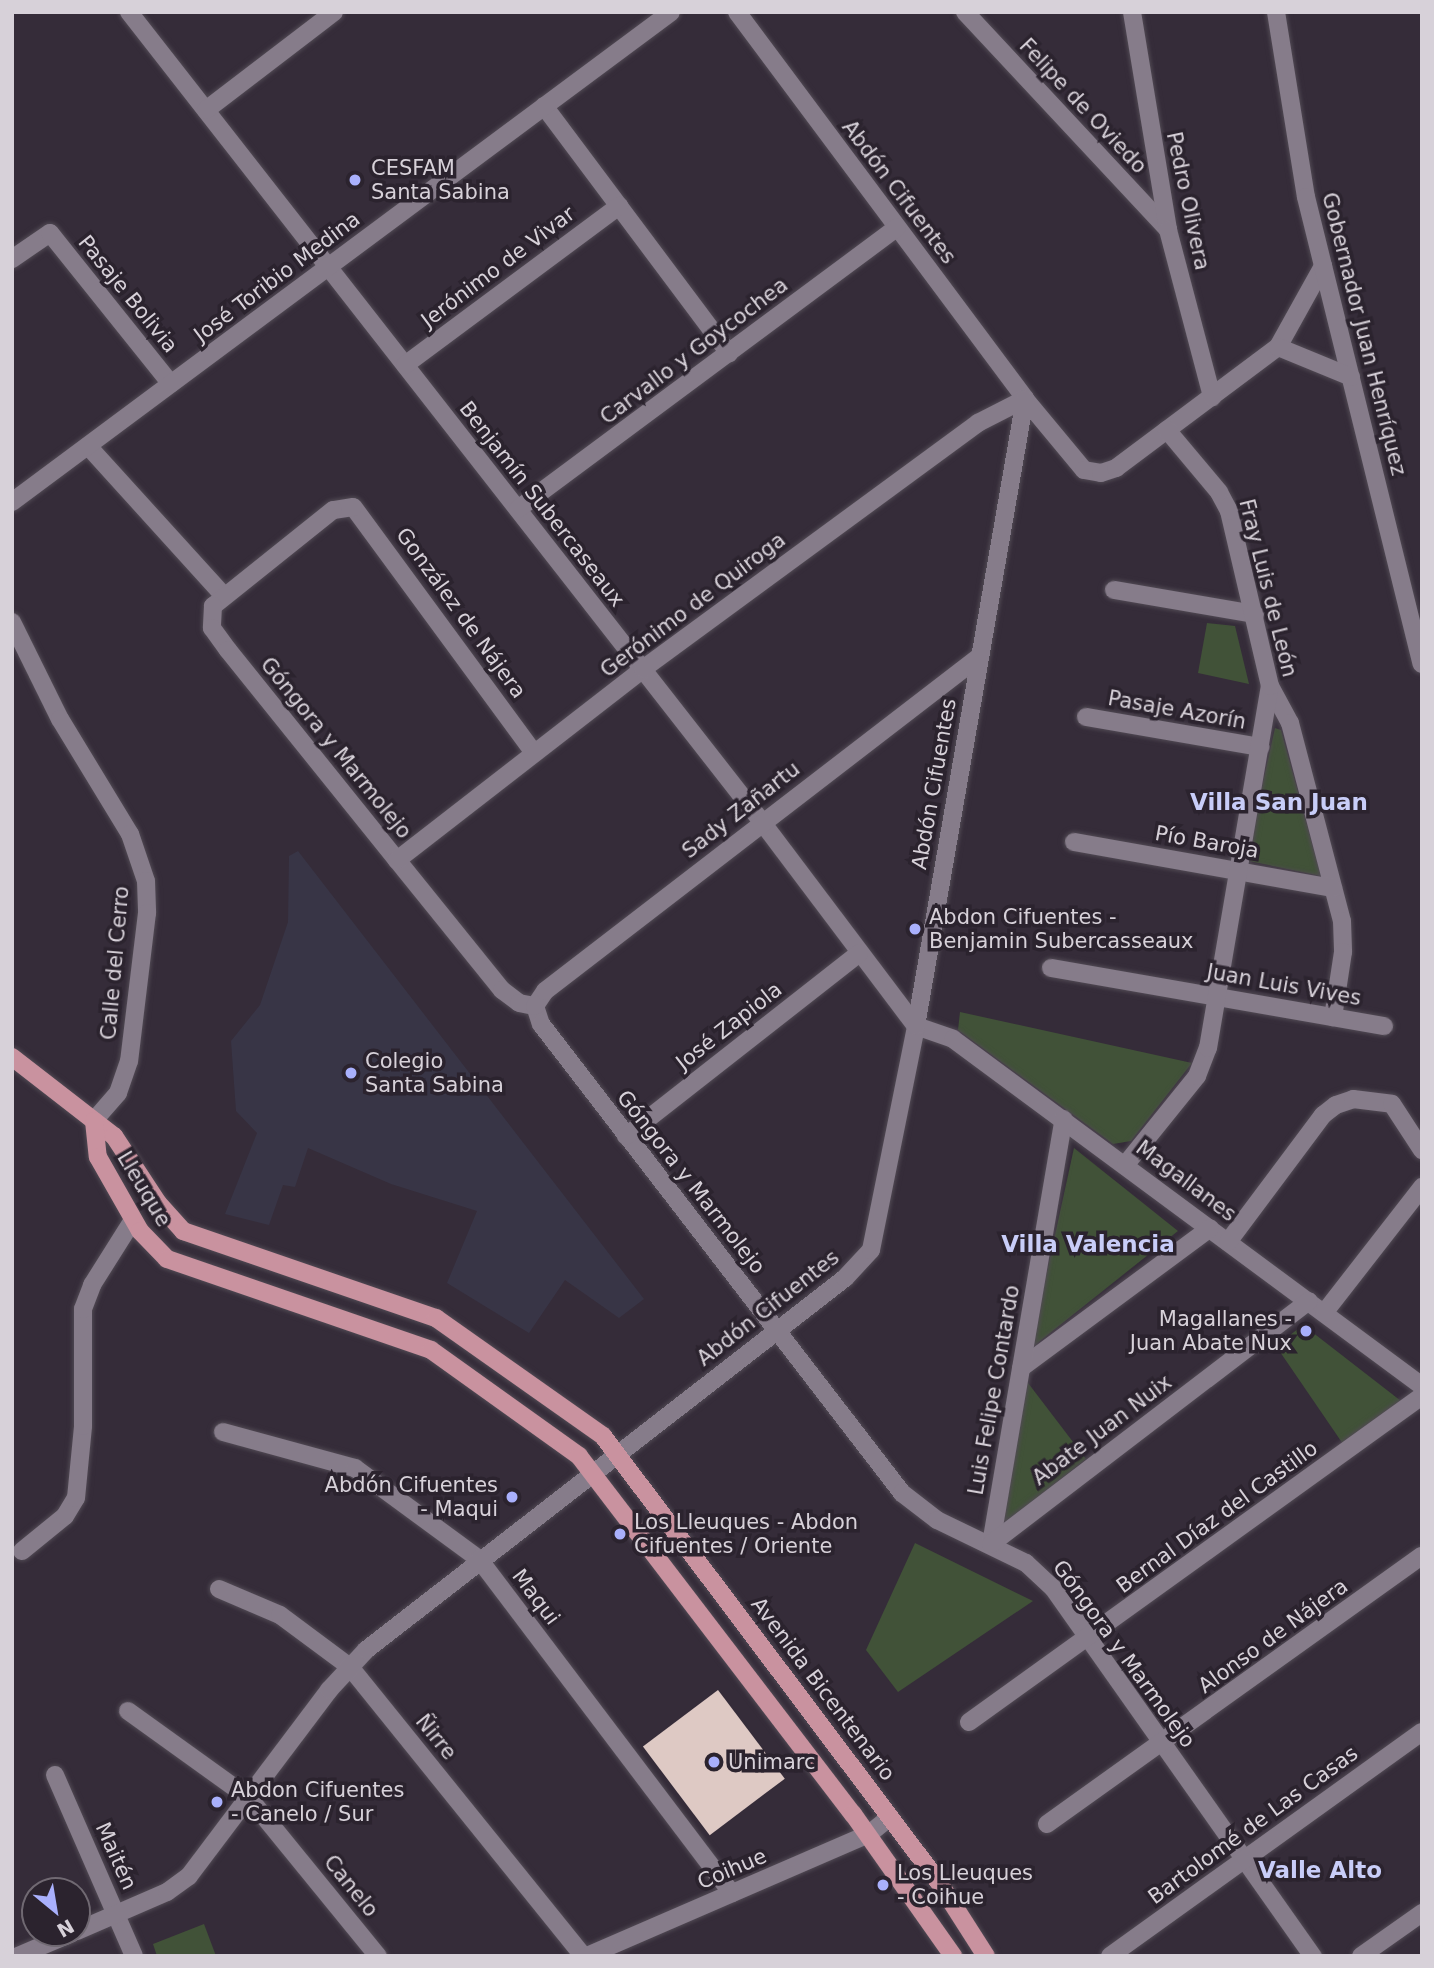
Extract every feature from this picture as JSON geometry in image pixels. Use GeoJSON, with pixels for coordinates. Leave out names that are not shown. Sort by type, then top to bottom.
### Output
{"type":"FeatureCollection","features":[{"type":"Feature","properties":{"kind":"main road"},"geometry":{"type":"LineString","coordinates":[[12,1057],[94,1121]]}},
{"type":"Feature","properties":{"kind":"main road","name":"Lleuque"},"geometry":{"type":"LineString","coordinates":[[94,1121],[98,1157],[133,1220],[148,1242],[179,1265],[372,1326],[431,1350],[557,1438],[595,1473]]}},
{"type":"Feature","properties":{"kind":"main road","name":"Lleuque"},"geometry":{"type":"LineString","coordinates":[[94,1121],[120,1143],[158,1203],[194,1237],[391,1300],[444,1323],[582,1419],[619,1452]]}},
{"type":"Feature","properties":{"kind":"main road"},"geometry":{"type":"LineString","coordinates":[[431,1350],[444,1323]]}},
{"type":"Feature","properties":{"kind":"main road","name":"Avenida Bicentenario"},"geometry":{"type":"LineString","coordinates":[[619,1452],[957,1907],[986,1956]]}},
{"type":"Feature","properties":{"kind":"main road"},"geometry":{"type":"LineString","coordinates":[[595,1473],[869,1834],[953,1956]]}},
{"type":"Feature","properties":{"kind":"street","name":"Benjamín Subercaseaux"},"geometry":{"type":"LineString","coordinates":[[129,12],[762,822],[916,1027]]}},
{"type":"Feature","properties":{"kind":"street"},"geometry":{"type":"LineString","coordinates":[[206,110],[334,12]]}},
{"type":"Feature","properties":{"kind":"street","name":"José Toribio Medina"},"geometry":{"type":"LineString","coordinates":[[12,502],[671,12]]}},
{"type":"Feature","properties":{"kind":"street","name":"Abdón Cifuentes"},"geometry":{"type":"LineString","coordinates":[[737,12],[1077,466],[1092,472],[1116,468],[1279,347],[1323,266]]}},
{"type":"Feature","properties":{"kind":"street","name":"Felipe de Oviedo"},"geometry":{"type":"LineString","coordinates":[[965,12],[1168,230]]}},
{"type":"Feature","properties":{"kind":"street","name":"Pedro Olivera"},"geometry":{"type":"LineString","coordinates":[[1132,12],[1168,230],[1212,397]]}},
{"type":"Feature","properties":{"kind":"street","name":"Gobernador Juan Henríquez"},"geometry":{"type":"LineString","coordinates":[[1276,12],[1292,127],[1323,266],[1422,664]]}},
{"type":"Feature","properties":{"kind":"street"},"geometry":{"type":"LineString","coordinates":[[544,106],[729,353]]}},
{"type":"Feature","properties":{"kind":"street","name":"Jerónimo de Vivar"},"geometry":{"type":"LineString","coordinates":[[405,365],[619,206]]}},
{"type":"Feature","properties":{"kind":"street","name":"Carvallo y Goycochea"},"geometry":{"type":"LineString","coordinates":[[518,509],[897,228]]}},
{"type":"Feature","properties":{"kind":"street","name":"Pasaje Bolivia"},"geometry":{"type":"LineString","coordinates":[[12,259],[50,233],[171,384]]}},
{"type":"Feature","properties":{"kind":"street"},"geometry":{"type":"LineString","coordinates":[[1279,347],[1351,377]]}},
{"type":"Feature","properties":{"kind":"street","name":"Abdón Cifuentes"},"geometry":{"type":"LineString","coordinates":[[91,1925],[167,1892],[189,1876],[350,1667],[400,1620],[777,1332],[845,1278],[871,1250],[916,1027],[1025,399]]}},
{"type":"Feature","properties":{"kind":"street","name":"Gerónimo de Quiroga"},"geometry":{"type":"LineString","coordinates":[[397,860],[643,669],[978,422],[1025,399]]}},
{"type":"Feature","properties":{"kind":"street","name":"Fray Luis de León"},"geometry":{"type":"LineString","coordinates":[[1126,1164],[1203,1064],[1270,687],[1255,614],[1225,501],[1167,430]]}},
{"type":"Feature","properties":{"kind":"street"},"geometry":{"type":"LineString","coordinates":[[88,446],[223,595]]}},
{"type":"Feature","properties":{"kind":"street","name":"González de Nájera"},"geometry":{"type":"LineString","coordinates":[[223,595],[333,510],[348,505],[361,513],[534,753]]}},
{"type":"Feature","properties":{"kind":"street"},"geometry":{"type":"LineString","coordinates":[[1114,590],[1255,614]]}},
{"type":"Feature","properties":{"kind":"street","name":"Góngora y Marmolejo"},"geometry":{"type":"LineString","coordinates":[[223,595],[211,612],[212,628],[228,650],[502,990],[519,1003],[535,1006],[541,1024],[902,1493],[937,1520],[991,1544],[1044,1579],[1089,1638],[1313,1956]]}},
{"type":"Feature","properties":{"kind":"street","name":"Calle del Cerro"},"geometry":{"type":"LineString","coordinates":[[12,622],[60,719],[131,834],[146,881],[147,913],[129,1061],[118,1093],[94,1121]]}},
{"type":"Feature","properties":{"kind":"street","name":"Sady Zañartu"},"geometry":{"type":"LineString","coordinates":[[535,1006],[545,991],[980,656]]}},
{"type":"Feature","properties":{"kind":"street"},"geometry":{"type":"LineString","coordinates":[[1270,687],[1290,723],[1333,888],[1343,940],[1332,1017]]}},
{"type":"Feature","properties":{"kind":"street","name":"Pasaje Azorín"},"geometry":{"type":"LineString","coordinates":[[1086,717],[1260,747]]}},
{"type":"Feature","properties":{"kind":"street","name":"Pío Baroja"},"geometry":{"type":"LineString","coordinates":[[1073,842],[1333,888]]}},
{"type":"Feature","properties":{"kind":"street","name":"José Zapiola"},"geometry":{"type":"LineString","coordinates":[[626,1136],[859,953]]}},
{"type":"Feature","properties":{"kind":"street","name":"Juan Luis Vives"},"geometry":{"type":"LineString","coordinates":[[1051,968],[1384,1026]]}},
{"type":"Feature","properties":{"kind":"street","name":"Magallanes"},"geometry":{"type":"LineString","coordinates":[[916,1027],[953,1039],[1126,1164],[1422,1386]]}},
{"type":"Feature","properties":{"kind":"street"},"geometry":{"type":"LineString","coordinates":[[1228,1242],[1329,1109],[1353,1099],[1392,1104],[1422,1150]]}},
{"type":"Feature","properties":{"kind":"street","name":"Luis Felipe Contardo"},"geometry":{"type":"LineString","coordinates":[[991,1544],[1064,1119]]}},
{"type":"Feature","properties":{"kind":"street"},"geometry":{"type":"LineString","coordinates":[[1324,1313],[1422,1187]]}},
{"type":"Feature","properties":{"kind":"street"},"geometry":{"type":"LineString","coordinates":[[22,1551],[65,1516],[76,1499],[83,1426],[83,1309],[92,1285],[133,1220]]}},
{"type":"Feature","properties":{"kind":"street"},"geometry":{"type":"LineString","coordinates":[[1021,1368],[1210,1228]]}},
{"type":"Feature","properties":{"kind":"street","name":"Abate Juan Nuix"},"geometry":{"type":"LineString","coordinates":[[991,1544],[1309,1301]]}},
{"type":"Feature","properties":{"kind":"street","name":"Bernal Díaz del Castillo"},"geometry":{"type":"LineString","coordinates":[[969,1723],[1422,1396]]}},
{"type":"Feature","properties":{"kind":"street","name":"Maqui"},"geometry":{"type":"LineString","coordinates":[[223,1432],[355,1468],[479,1559],[733,1893]]}},
{"type":"Feature","properties":{"kind":"street","name":"Alonso de Nájera"},"geometry":{"type":"LineString","coordinates":[[1047,1824],[1422,1556]]}},
{"type":"Feature","properties":{"kind":"street","name":"Ñirre"},"geometry":{"type":"LineString","coordinates":[[219,1589],[280,1615],[350,1667],[585,1956]]}},
{"type":"Feature","properties":{"kind":"street","name":"Canelo"},"geometry":{"type":"LineString","coordinates":[[128,1711],[249,1798],[378,1956]]}},
{"type":"Feature","properties":{"kind":"street","name":"Bartolomé de Las Casas"},"geometry":{"type":"LineString","coordinates":[[1110,1956],[1422,1732]]}},
{"type":"Feature","properties":{"kind":"street","name":"Maitén"},"geometry":{"type":"LineString","coordinates":[[55,1775],[134,1956]]}},
{"type":"Feature","properties":{"kind":"street","name":"Coihue"},"geometry":{"type":"LineString","coordinates":[[585,1956],[869,1834],[890,1817]]}},
{"type":"Feature","properties":{"kind":"street"},"geometry":{"type":"LineString","coordinates":[[1361,1956],[1422,1913]]}},
{"type":"Feature","properties":{"kind":"street"},"geometry":{"type":"LineString","coordinates":[[18,1956],[39,1947]]}},
{"type":"Feature","properties":{"kind":"shaded area","name":"Colegio Santa Sabina"},"geometry":{"type":"Polygon","coordinates":[[[298,851],[644,1299],[619,1318],[565,1280],[529,1333],[447,1283],[477,1211],[391,1184],[308,1148],[295,1187],[283,1185],[269,1225],[225,1214],[257,1133],[236,1111],[231,1041],[260,1005],[288,922],[289,856],[298,851]]]}},
{"type":"Feature","properties":{"kind":"green space"},"geometry":{"type":"Polygon","coordinates":[[[1207,623],[1235,626],[1249,684],[1198,673],[1207,623]]]}},
{"type":"Feature","properties":{"kind":"green space"},"geometry":{"type":"Polygon","coordinates":[[[1275,728],[1281,730],[1321,876],[1249,861],[1247,853],[1275,728]]]}},
{"type":"Feature","properties":{"kind":"green space"},"geometry":{"type":"Polygon","coordinates":[[[960,1012],[1192,1063],[1131,1141],[1113,1144],[958,1030],[960,1012]]]}},
{"type":"Feature","properties":{"kind":"green space"},"geometry":{"type":"Polygon","coordinates":[[[1074,1148],[1178,1231],[1030,1349],[1074,1148]]]}},
{"type":"Feature","properties":{"kind":"green space"},"geometry":{"type":"Polygon","coordinates":[[[1303,1325],[1401,1401],[1343,1444],[1276,1346],[1303,1325]]]}},
{"type":"Feature","properties":{"kind":"green space"},"geometry":{"type":"Polygon","coordinates":[[[1025,1379],[1086,1459],[1002,1526],[1025,1379]]]}},
{"type":"Feature","properties":{"kind":"green space"},"geometry":{"type":"Polygon","coordinates":[[[915,1543],[1033,1601],[898,1692],[866,1650],[915,1543]]]}},
{"type":"Feature","properties":{"kind":"green space"},"geometry":{"type":"Polygon","coordinates":[[[204,1924],[216,1956],[157,1956],[153,1944],[204,1924]]]}},
{"type":"Feature","properties":{"kind":"building","name":"Unimarc"},"geometry":{"type":"Polygon","coordinates":[[[718,1690],[785,1779],[710,1835],[643,1747],[718,1690]]]}},
{"type":"Feature","properties":{"kind":"place","name":"CESFAM Santa Sabina"},"geometry":{"type":"Point","coordinates":[355,180]}},
{"type":"Feature","properties":{"kind":"place","name":"Abdon Cifuentes - Benjamin Subercasseaux"},"geometry":{"type":"Point","coordinates":[915,929]}},
{"type":"Feature","properties":{"kind":"place","name":"Colegio Santa Sabina"},"geometry":{"type":"Point","coordinates":[351,1073]}},
{"type":"Feature","properties":{"kind":"place","name":"Magallanes - Juan Abate Nux"},"geometry":{"type":"Point","coordinates":[1306,1331]}},
{"type":"Feature","properties":{"kind":"place","name":"Abdón Cifuentes - Maqui"},"geometry":{"type":"Point","coordinates":[512,1497]}},
{"type":"Feature","properties":{"kind":"place","name":"Los Lleuques - Abdon Cifuentes / Oriente"},"geometry":{"type":"Point","coordinates":[620,1534]}},
{"type":"Feature","properties":{"kind":"place","name":"Unimarc"},"geometry":{"type":"Point","coordinates":[714,1762]}},
{"type":"Feature","properties":{"kind":"place","name":"Abdon Cifuentes - Canelo / Sur"},"geometry":{"type":"Point","coordinates":[217,1802]}},
{"type":"Feature","properties":{"kind":"place","name":"Los Lleuques - Coihue"},"geometry":{"type":"Point","coordinates":[883,1885]}},
{"type":"Feature","properties":{"kind":"district","name":"Villa San Juan"},"geometry":{"type":"Point","coordinates":[1279,802]}},
{"type":"Feature","properties":{"kind":"district","name":"Villa Valencia"},"geometry":{"type":"Point","coordinates":[1088,1244]}},
{"type":"Feature","properties":{"kind":"district","name":"Valle Alto"},"geometry":{"type":"Point","coordinates":[1320,1870]}}]}
